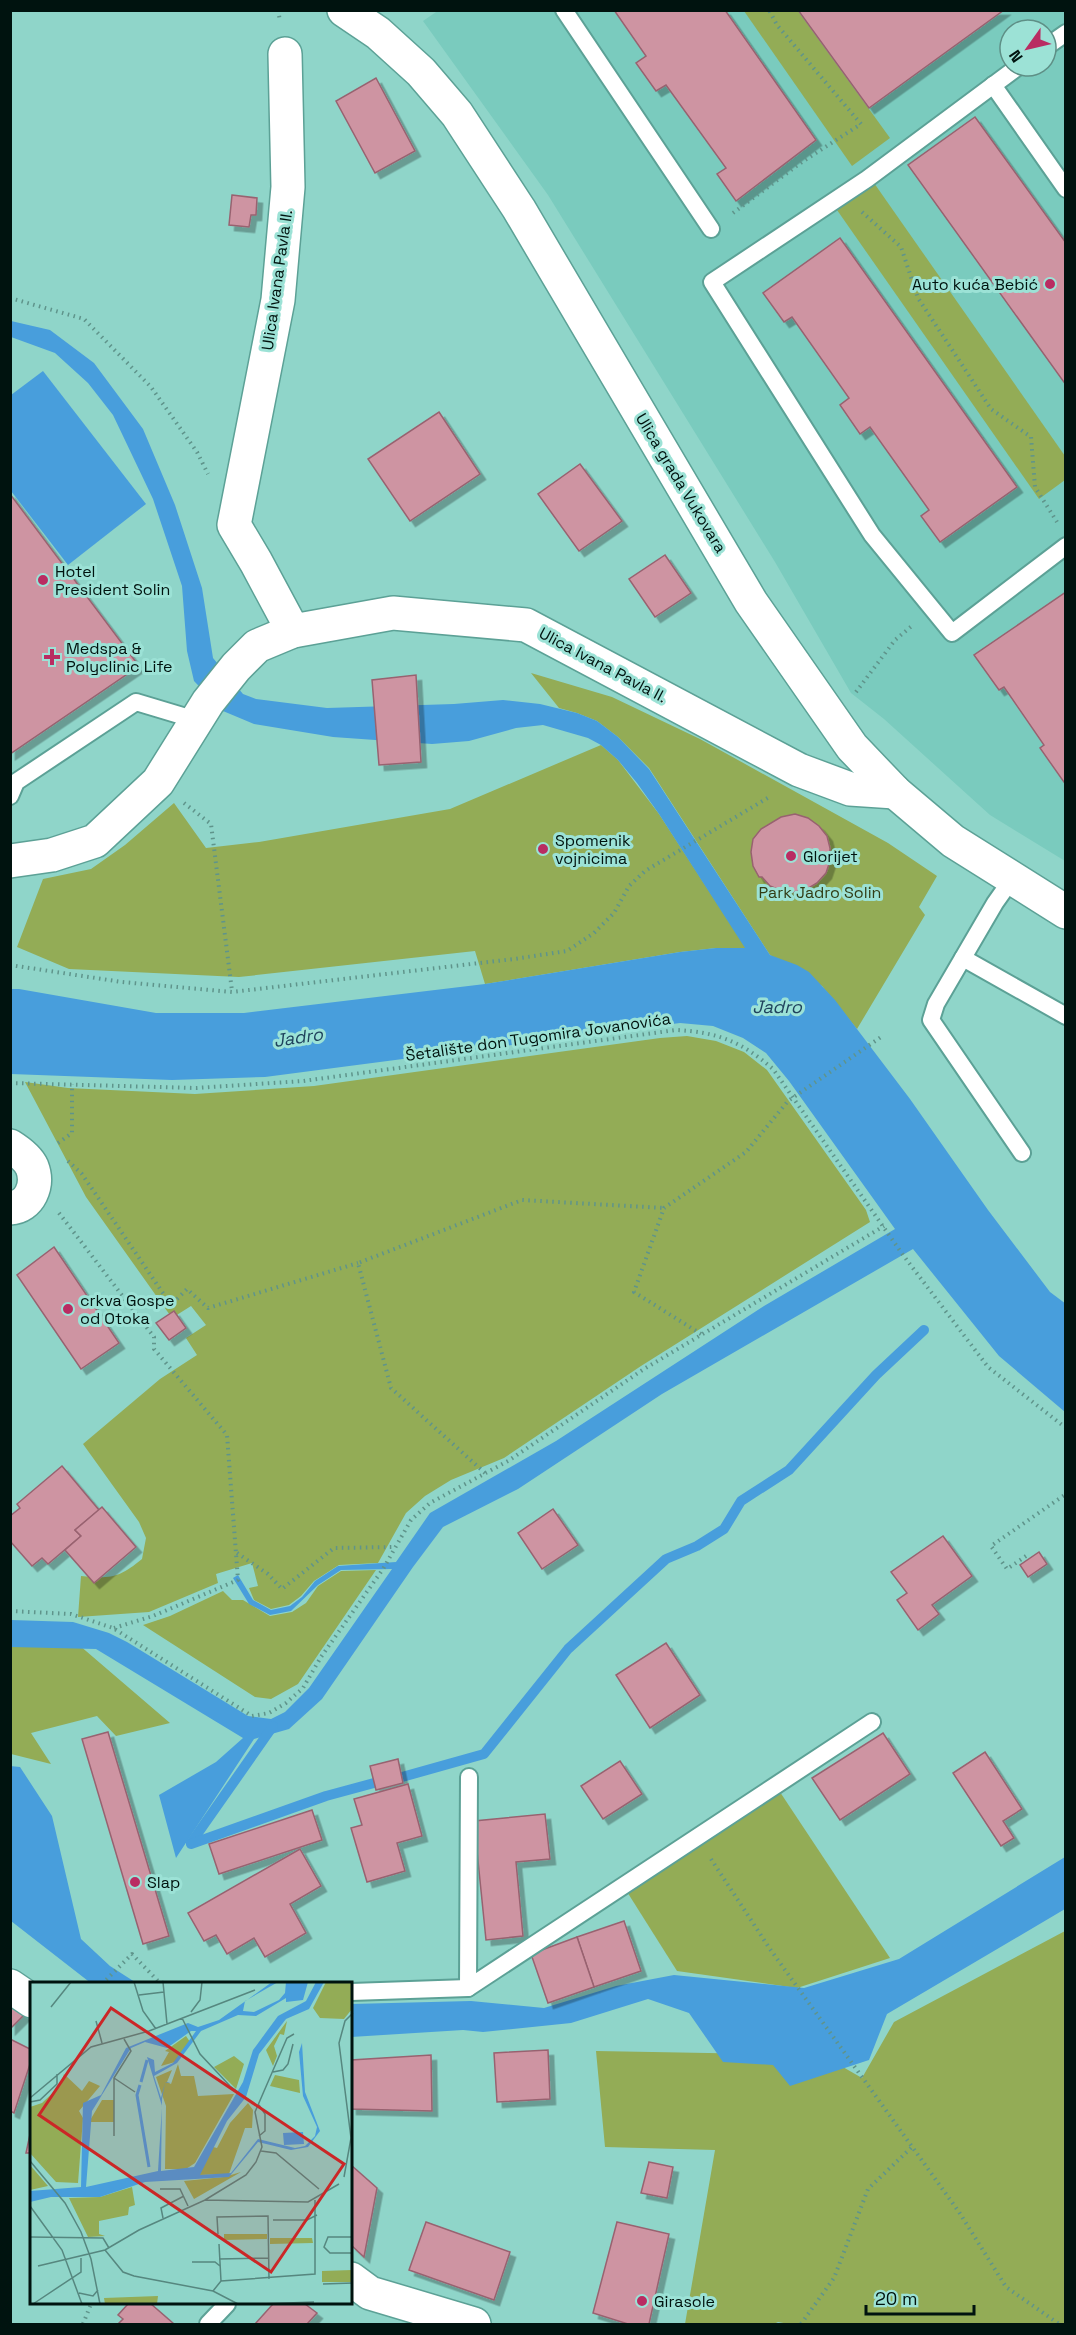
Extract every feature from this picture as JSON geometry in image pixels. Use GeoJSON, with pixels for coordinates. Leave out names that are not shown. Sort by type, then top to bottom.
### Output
{"type":"FeatureCollection","features":[{"type":"Feature","properties":{"kind":"street","name":"Ulica grada Vukovara"},"geometry":{"type":"LineString","coordinates":[[344,10],[387,22],[421,72],[457,114],[519,209],[751,602],[852,747],[895,792],[953,841],[1065,912]]}},
{"type":"Feature","properties":{"kind":"street","name":"Ulica Ivana Pavla II."},"geometry":{"type":"LineString","coordinates":[[234,525],[278,300],[288,188],[285,54]]}},
{"type":"Feature","properties":{"kind":"street"},"geometry":{"type":"LineString","coordinates":[[234,525],[293,632]]}},
{"type":"Feature","properties":{"kind":"street","name":"Ulica Ivana Pavla II."},"geometry":{"type":"LineString","coordinates":[[10,861],[52,855],[95,841],[158,782],[202,711],[236,667],[257,646],[293,632],[393,613],[526,625],[799,770],[850,789],[895,792]]}},
{"type":"Feature","properties":{"kind":"street"},"geometry":{"type":"LineString","coordinates":[[10,1146],[32,1167],[34,1180],[28,1201],[22,1207],[10,1208]]}},
{"type":"Feature","properties":{"kind":"street"},"geometry":{"type":"LineString","coordinates":[[10,1986],[30,2000]]}},
{"type":"Feature","properties":{"kind":"street"},"geometry":{"type":"LineString","coordinates":[[352,2280],[370,2293],[474,2325]]}},
{"type":"Feature","properties":{"kind":"lane"},"geometry":{"type":"LineString","coordinates":[[564,10],[711,229]]}},
{"type":"Feature","properties":{"kind":"lane"},"geometry":{"type":"LineString","coordinates":[[1003,78],[845,194],[712,282],[872,535],[952,633],[1065,546]]}},
{"type":"Feature","properties":{"kind":"lane"},"geometry":{"type":"LineString","coordinates":[[993,85],[1065,189]]}},
{"type":"Feature","properties":{"kind":"lane"},"geometry":{"type":"LineString","coordinates":[[10,796],[16,782],[136,702],[202,711]]}},
{"type":"Feature","properties":{"kind":"lane"},"geometry":{"type":"LineString","coordinates":[[1012,879],[995,903],[936,1004],[931,1020],[1023,1153]]}},
{"type":"Feature","properties":{"kind":"lane"},"geometry":{"type":"LineString","coordinates":[[963,958],[1065,1016]]}},
{"type":"Feature","properties":{"kind":"lane"},"geometry":{"type":"LineString","coordinates":[[352,1992],[468,1988],[698,1839],[872,1722]]}},
{"type":"Feature","properties":{"kind":"lane"},"geometry":{"type":"LineString","coordinates":[[468,1988],[469,1777]]}},
{"type":"Feature","properties":{"kind":"lane"},"geometry":{"type":"LineString","coordinates":[[208,2325],[226,2305]]}},
{"type":"Feature","properties":{"kind":"path"},"geometry":{"type":"LineString","coordinates":[[711,229],[802,162],[861,124],[777,25],[769,10]]}},
{"type":"Feature","properties":{"kind":"path"},"geometry":{"type":"LineString","coordinates":[[845,194],[864,215],[901,247],[918,298],[991,409],[1031,437],[1035,487],[1059,526]]}},
{"type":"Feature","properties":{"kind":"path"},"geometry":{"type":"LineString","coordinates":[[10,298],[84,319],[151,387],[197,452],[234,525]]}},
{"type":"Feature","properties":{"kind":"path"},"geometry":{"type":"LineString","coordinates":[[850,700],[895,640],[933,610]]}},
{"type":"Feature","properties":{"kind":"path"},"geometry":{"type":"LineString","coordinates":[[158,782],[211,824],[232,992]]}},
{"type":"Feature","properties":{"kind":"path"},"geometry":{"type":"LineString","coordinates":[[10,965],[122,982],[232,992],[375,977],[567,951],[594,933],[614,913],[629,886],[637,879],[672,853],[772,795]]}},
{"type":"Feature","properties":{"kind":"path","name":"Šetalište don Tugomira Jovanovića"},"geometry":{"type":"LineString","coordinates":[[10,1083],[196,1088],[279,1083],[676,1030],[700,1031],[724,1037],[752,1051],[773,1069],[903,1255],[988,1367],[1065,1428]]}},
{"type":"Feature","properties":{"kind":"path"},"geometry":{"type":"LineString","coordinates":[[701,1334],[634,1292],[664,1208],[747,1152],[792,1098],[881,1037]]}},
{"type":"Feature","properties":{"kind":"path"},"geometry":{"type":"LineString","coordinates":[[52,1147],[72,1134],[72,1084]]}},
{"type":"Feature","properties":{"kind":"path"},"geometry":{"type":"LineString","coordinates":[[60,1154],[82,1174],[171,1305],[187,1289],[208,1308],[358,1263],[522,1200],[664,1208]]}},
{"type":"Feature","properties":{"kind":"path"},"geometry":{"type":"LineString","coordinates":[[57,1209],[154,1337],[154,1349],[227,1435],[238,1580],[153,1616],[113,1628]]}},
{"type":"Feature","properties":{"kind":"path"},"geometry":{"type":"LineString","coordinates":[[10,1611],[71,1614],[113,1628],[252,1716],[268,1713],[286,1703],[303,1688],[321,1657],[383,1569],[411,1520],[430,1503],[508,1461],[644,1369],[884,1226]]}},
{"type":"Feature","properties":{"kind":"path"},"geometry":{"type":"LineString","coordinates":[[358,1263],[391,1388],[485,1473]]}},
{"type":"Feature","properties":{"kind":"path"},"geometry":{"type":"LineString","coordinates":[[1026,1556],[1007,1569],[991,1546],[1065,1494]]}},
{"type":"Feature","properties":{"kind":"path"},"geometry":{"type":"LineString","coordinates":[[236,1552],[268,1574],[282,1589],[334,1548],[395,1547]]}},
{"type":"Feature","properties":{"kind":"path"},"geometry":{"type":"LineString","coordinates":[[698,1839],[770,1949],[959,2212],[1006,2287],[1059,2325]]}},
{"type":"Feature","properties":{"kind":"path"},"geometry":{"type":"LineString","coordinates":[[104,1982],[132,1954],[161,1982]]}},
{"type":"Feature","properties":{"kind":"path"},"geometry":{"type":"LineString","coordinates":[[801,2325],[834,2278],[868,2189],[912,2147]]}},
{"type":"Feature","properties":{"kind":"path"},"geometry":{"type":"LineString","coordinates":[[83,2325],[91,2305]]}},
{"type":"Feature","properties":{"kind":"shaded area"},"geometry":{"type":"Polygon","coordinates":[[[439,10],[1065,11],[1065,861],[990,815],[884,719],[851,693],[775,562],[548,195],[423,21],[439,10]]]}},
{"type":"Feature","properties":{"kind":"green space"},"geometry":{"type":"Polygon","coordinates":[[[744,11],[798,11],[890,138],[852,166],[744,11]]]}},
{"type":"Feature","properties":{"kind":"green space"},"geometry":{"type":"Polygon","coordinates":[[[874,183],[1065,456],[1065,480],[1039,499],[837,210],[874,183]]]}},
{"type":"Feature","properties":{"kind":"green space","name":"Park Jadro Solin"},"geometry":{"type":"Polygon","coordinates":[[[531,673],[612,697],[700,739],[888,843],[937,876],[919,907],[925,915],[857,1029],[822,986],[770,955],[649,768],[618,737],[597,721],[559,708],[531,673]]]}},
{"type":"Feature","properties":{"kind":"green space"},"geometry":{"type":"Polygon","coordinates":[[[601,745],[618,760],[659,814],[746,948],[716,948],[680,952],[485,984],[475,951],[239,977],[69,969],[17,947],[43,879],[91,869],[125,845],[174,803],[206,848],[259,842],[450,809],[601,745]]]}},
{"type":"Feature","properties":{"kind":"green space"},"geometry":{"type":"Polygon","coordinates":[[[687,1036],[716,1041],[744,1052],[767,1070],[866,1210],[870,1222],[641,1366],[504,1458],[451,1480],[425,1496],[406,1513],[378,1563],[339,1565],[314,1581],[301,1596],[289,1605],[271,1609],[254,1600],[249,1588],[258,1586],[252,1563],[216,1574],[218,1583],[149,1612],[78,1617],[81,1576],[107,1577],[127,1570],[142,1559],[146,1538],[139,1522],[83,1444],[160,1379],[197,1355],[186,1338],[206,1325],[191,1306],[172,1318],[86,1197],[25,1082],[68,1088],[195,1094],[314,1086],[687,1036]]]}},
{"type":"Feature","properties":{"kind":"green space"},"geometry":{"type":"Polygon","coordinates":[[[376,1570],[298,1684],[271,1699],[255,1697],[143,1625],[170,1616],[223,1591],[232,1600],[243,1600],[270,1616],[292,1612],[306,1603],[318,1586],[341,1571],[376,1570]]]}},
{"type":"Feature","properties":{"kind":"green space"},"geometry":{"type":"Polygon","coordinates":[[[11,1640],[79,1645],[170,1723],[116,1736],[97,1716],[31,1733],[51,1764],[11,1754],[11,1640]]]}},
{"type":"Feature","properties":{"kind":"green space"},"geometry":{"type":"Polygon","coordinates":[[[776,1786],[890,1958],[797,1988],[677,1971],[624,1887],[776,1786]]]}},
{"type":"Feature","properties":{"kind":"green space"},"geometry":{"type":"Polygon","coordinates":[[[1065,1931],[1065,2324],[789,2324],[778,2322],[774,2324],[685,2324],[715,2150],[605,2147],[596,2051],[822,2055],[862,2078],[894,2022],[1065,1931]]]}},
{"type":"Feature","properties":{"kind":"water","name":"Jadro"},"geometry":{"type":"Polygon","coordinates":[[[11,321],[50,330],[94,363],[143,429],[175,505],[202,588],[213,658],[243,694],[256,699],[327,708],[503,700],[540,704],[577,713],[597,721],[618,737],[649,769],[770,955],[809,972],[835,1000],[1050,1292],[1066,1304],[1065,1412],[999,1356],[913,1249],[662,1394],[518,1489],[443,1527],[322,1699],[289,1729],[254,1739],[176,1858],[159,1795],[216,1762],[243,1738],[96,1649],[11,1647],[11,1620],[73,1622],[109,1633],[248,1716],[271,1719],[285,1712],[309,1688],[392,1569],[341,1570],[318,1585],[291,1611],[270,1615],[249,1604],[233,1578],[238,1575],[253,1600],[271,1610],[290,1606],[302,1597],[315,1581],[338,1566],[396,1562],[430,1513],[556,1441],[764,1306],[895,1229],[789,1081],[766,1053],[743,1038],[713,1026],[680,1023],[265,1077],[172,1080],[11,1074],[11,989],[156,1013],[244,1013],[485,984],[680,952],[745,948],[637,783],[618,760],[601,745],[588,738],[543,725],[516,728],[469,741],[432,744],[333,737],[254,724],[223,711],[194,681],[187,651],[182,586],[153,499],[113,415],[88,383],[55,353],[11,337],[11,321]]]}},
{"type":"Feature","properties":{"kind":"water"},"geometry":{"type":"Polygon","coordinates":[[[43,371],[146,504],[68,565],[11,491],[11,395],[43,371]]]}},
{"type":"Feature","properties":{"kind":"water"},"geometry":{"type":"Polygon","coordinates":[[[10,1766],[20,1767],[52,1816],[81,1939],[110,1966],[135,1982],[89,1982],[11,1921],[10,1766]]]}},
{"type":"Feature","properties":{"kind":"water"},"geometry":{"type":"Polygon","coordinates":[[[1065,1857],[1065,1909],[887,2014],[869,2060],[790,2086],[773,2065],[723,2062],[689,2013],[648,1999],[571,2023],[483,2032],[463,2030],[352,2037],[352,2004],[471,2001],[544,2008],[616,1986],[674,1975],[804,1988],[899,1959],[1065,1857]]]}},
{"type":"Feature","properties":{"kind":"building"},"geometry":{"type":"Polygon","coordinates":[[[614,10],[725,10],[816,140],[736,201],[717,174],[726,168],[666,85],[656,91],[636,63],[646,56],[614,10]]]}},
{"type":"Feature","properties":{"kind":"building"},"geometry":{"type":"Polygon","coordinates":[[[798,10],[1004,10],[869,108],[798,10]]]}},
{"type":"Feature","properties":{"kind":"building"},"geometry":{"type":"Polygon","coordinates":[[[376,78],[415,151],[375,173],[336,101],[376,78]]]}},
{"type":"Feature","properties":{"kind":"building"},"geometry":{"type":"Polygon","coordinates":[[[975,117],[1066,243],[1066,385],[908,165],[975,117]]]}},
{"type":"Feature","properties":{"kind":"building"},"geometry":{"type":"Polygon","coordinates":[[[232,195],[257,198],[256,215],[251,215],[249,227],[229,225],[232,195]]]}},
{"type":"Feature","properties":{"kind":"building"},"geometry":{"type":"Polygon","coordinates":[[[840,238],[1017,487],[940,542],[921,516],[929,510],[870,427],[860,434],[840,405],[849,398],[792,317],[784,322],[763,293],[840,238]]]}},
{"type":"Feature","properties":{"kind":"building"},"geometry":{"type":"Polygon","coordinates":[[[439,412],[480,474],[410,521],[368,459],[439,412]]]}},
{"type":"Feature","properties":{"kind":"building"},"geometry":{"type":"Polygon","coordinates":[[[580,464],[622,521],[579,551],[538,494],[580,464]]]}},
{"type":"Feature","properties":{"kind":"building","name":"Hotel President Solin"},"geometry":{"type":"Polygon","coordinates":[[[10,494],[139,666],[10,754],[10,494]]]}},
{"type":"Feature","properties":{"kind":"building"},"geometry":{"type":"Polygon","coordinates":[[[665,555],[691,593],[655,617],[629,579],[665,555]]]}},
{"type":"Feature","properties":{"kind":"building"},"geometry":{"type":"Polygon","coordinates":[[[1066,592],[1066,785],[1040,748],[1044,745],[1004,687],[999,690],[974,655],[1066,592]]]}},
{"type":"Feature","properties":{"kind":"building"},"geometry":{"type":"Polygon","coordinates":[[[416,675],[421,762],[379,765],[372,680],[416,675]]]}},
{"type":"Feature","properties":{"kind":"building","name":"Glorijet"},"geometry":{"type":"Polygon","coordinates":[[[795,814],[808,818],[827,836],[830,861],[826,873],[817,883],[807,889],[794,892],[782,891],[770,886],[762,877],[759,877],[753,866],[751,852],[753,839],[761,829],[781,817],[795,814]]]}},
{"type":"Feature","properties":{"kind":"building","name":"crkva Gospe od Otoka"},"geometry":{"type":"Polygon","coordinates":[[[54,1247],[119,1343],[81,1369],[17,1275],[54,1247]]]}},
{"type":"Feature","properties":{"kind":"building"},"geometry":{"type":"Polygon","coordinates":[[[174,1311],[186,1328],[169,1340],[156,1323],[174,1311]]]}},
{"type":"Feature","properties":{"kind":"building"},"geometry":{"type":"Polygon","coordinates":[[[62,1466],[99,1510],[75,1530],[81,1536],[48,1564],[42,1558],[32,1566],[10,1541],[10,1516],[20,1508],[17,1504],[62,1466]]]}},
{"type":"Feature","properties":{"kind":"building"},"geometry":{"type":"Polygon","coordinates":[[[102,1507],[136,1547],[94,1583],[65,1550],[81,1536],[75,1530],[102,1507]]]}},
{"type":"Feature","properties":{"kind":"building"},"geometry":{"type":"Polygon","coordinates":[[[553,1509],[578,1545],[542,1569],[518,1533],[553,1509]]]}},
{"type":"Feature","properties":{"kind":"building"},"geometry":{"type":"Polygon","coordinates":[[[943,1536],[972,1576],[932,1605],[939,1614],[918,1630],[897,1600],[907,1593],[891,1572],[943,1536]]]}},
{"type":"Feature","properties":{"kind":"building"},"geometry":{"type":"Polygon","coordinates":[[[1039,1552],[1047,1564],[1028,1577],[1020,1565],[1039,1552]]]}},
{"type":"Feature","properties":{"kind":"building"},"geometry":{"type":"Polygon","coordinates":[[[666,1643],[700,1695],[650,1728],[616,1675],[666,1643]]]}},
{"type":"Feature","properties":{"kind":"building"},"geometry":{"type":"Polygon","coordinates":[[[108,1732],[169,1936],[143,1944],[82,1739],[108,1732]]]}},
{"type":"Feature","properties":{"kind":"building"},"geometry":{"type":"Polygon","coordinates":[[[883,1733],[910,1774],[840,1820],[812,1778],[883,1733]]]}},
{"type":"Feature","properties":{"kind":"building"},"geometry":{"type":"Polygon","coordinates":[[[985,1752],[1022,1809],[1003,1821],[1014,1838],[1001,1846],[953,1773],[985,1752]]]}},
{"type":"Feature","properties":{"kind":"building"},"geometry":{"type":"Polygon","coordinates":[[[398,1759],[403,1783],[376,1790],[370,1766],[398,1759]]]}},
{"type":"Feature","properties":{"kind":"building"},"geometry":{"type":"Polygon","coordinates":[[[620,1761],[642,1794],[603,1819],[581,1786],[620,1761]]]}},
{"type":"Feature","properties":{"kind":"building"},"geometry":{"type":"Polygon","coordinates":[[[408,1784],[422,1836],[397,1843],[405,1871],[367,1882],[351,1828],[362,1825],[354,1799],[408,1784]]]}},
{"type":"Feature","properties":{"kind":"building"},"geometry":{"type":"Polygon","coordinates":[[[312,1810],[322,1840],[219,1874],[209,1844],[312,1810]]]}},
{"type":"Feature","properties":{"kind":"building"},"geometry":{"type":"Polygon","coordinates":[[[545,1814],[550,1859],[516,1862],[523,1936],[486,1940],[474,1821],[545,1814]]]}},
{"type":"Feature","properties":{"kind":"building"},"geometry":{"type":"Polygon","coordinates":[[[300,1849],[321,1886],[290,1904],[306,1933],[265,1957],[254,1938],[227,1954],[216,1935],[204,1941],[188,1913],[300,1849]]]}},
{"type":"Feature","properties":{"kind":"building"},"geometry":{"type":"Polygon","coordinates":[[[624,1921],[641,1971],[594,1987],[577,1937],[624,1921]]]}},
{"type":"Feature","properties":{"kind":"building"},"geometry":{"type":"Polygon","coordinates":[[[577,1937],[594,1987],[548,2003],[531,1954],[577,1937]]]}},
{"type":"Feature","properties":{"kind":"building"},"geometry":{"type":"Polygon","coordinates":[[[10,2003],[24,2015],[10,2029],[10,2003]]]}},
{"type":"Feature","properties":{"kind":"building"},"geometry":{"type":"Polygon","coordinates":[[[10,2039],[30,2049],[30,2064],[14,2113],[10,2111],[10,2039]]]}},
{"type":"Feature","properties":{"kind":"building"},"geometry":{"type":"Polygon","coordinates":[[[548,2050],[550,2099],[497,2102],[494,2053],[548,2050]]]}},
{"type":"Feature","properties":{"kind":"building"},"geometry":{"type":"Polygon","coordinates":[[[431,2055],[432,2111],[352,2109],[352,2060],[431,2055]]]}},
{"type":"Feature","properties":{"kind":"building"},"geometry":{"type":"Polygon","coordinates":[[[30,2134],[30,2153],[26,2153],[30,2134]]]}},
{"type":"Feature","properties":{"kind":"building"},"geometry":{"type":"Polygon","coordinates":[[[649,2162],[673,2167],[667,2198],[641,2193],[649,2162]]]}},
{"type":"Feature","properties":{"kind":"building"},"geometry":{"type":"Polygon","coordinates":[[[352,2166],[377,2188],[364,2257],[352,2246],[352,2166]]]}},
{"type":"Feature","properties":{"kind":"building"},"geometry":{"type":"Polygon","coordinates":[[[426,2222],[510,2252],[494,2300],[409,2270],[426,2222]]]}},
{"type":"Feature","properties":{"kind":"building"},"geometry":{"type":"Polygon","coordinates":[[[617,2222],[669,2234],[649,2324],[628,2324],[593,2313],[617,2222]]]}},
{"type":"Feature","properties":{"kind":"building"},"geometry":{"type":"Polygon","coordinates":[[[127,2305],[152,2305],[174,2324],[118,2324],[123,2319],[118,2315],[127,2305]]]}},
{"type":"Feature","properties":{"kind":"building"},"geometry":{"type":"Polygon","coordinates":[[[272,2305],[306,2305],[317,2313],[307,2324],[255,2324],[272,2305]]]}},
{"type":"Feature","properties":{"kind":"waterway"},"geometry":{"type":"LineString","coordinates":[[402,1777],[484,1754],[568,1649],[666,1559],[697,1546],[724,1529],[741,1501],[789,1470],[876,1375],[924,1330]]}},
{"type":"Feature","properties":{"kind":"waterway"},"geometry":{"type":"LineString","coordinates":[[191,1843],[273,1726]]}},
{"type":"Feature","properties":{"kind":"waterway"},"geometry":{"type":"LineString","coordinates":[[191,1844],[326,1796],[374,1783]]}},
{"type":"Feature","properties":{"kind":"place","name":"Auto kuća Bebić"},"geometry":{"type":"Point","coordinates":[1050,284]}},
{"type":"Feature","properties":{"kind":"place","name":"Hotel President Solin"},"geometry":{"type":"Point","coordinates":[43,580]}},
{"type":"Feature","properties":{"kind":"place","name":"Medspa & Polyclinic Life"},"geometry":{"type":"Point","coordinates":[52,657]}},
{"type":"Feature","properties":{"kind":"place","name":"Spomenik vojnicima"},"geometry":{"type":"Point","coordinates":[543,849]}},
{"type":"Feature","properties":{"kind":"place","name":"Glorijet"},"geometry":{"type":"Point","coordinates":[791,856]}},
{"type":"Feature","properties":{"kind":"place","name":"crkva Gospe od Otoka"},"geometry":{"type":"Point","coordinates":[68,1309]}},
{"type":"Feature","properties":{"kind":"place","name":"Slap"},"geometry":{"type":"Point","coordinates":[135,1882]}},
{"type":"Feature","properties":{"kind":"place","name":"Girasole"},"geometry":{"type":"Point","coordinates":[642,2301]}}]}
